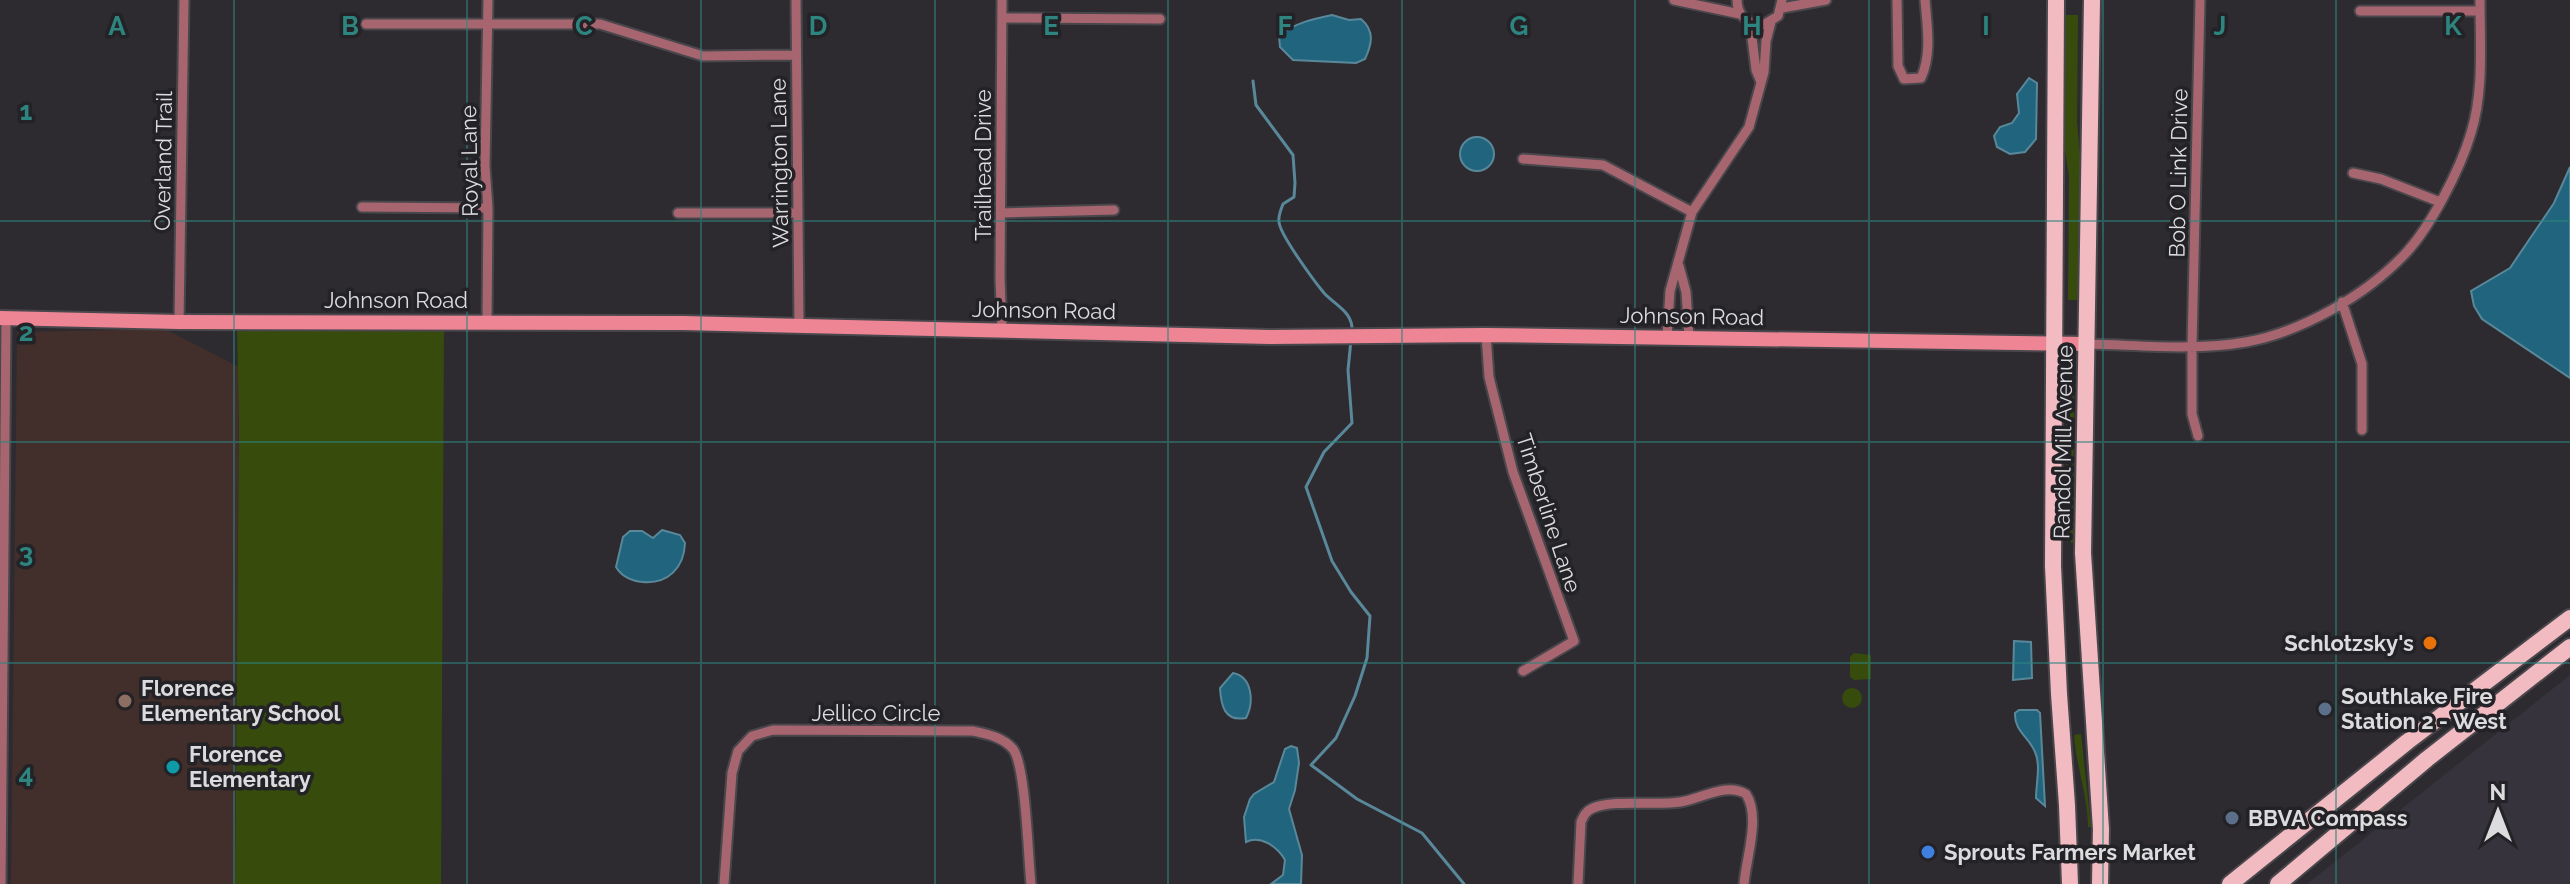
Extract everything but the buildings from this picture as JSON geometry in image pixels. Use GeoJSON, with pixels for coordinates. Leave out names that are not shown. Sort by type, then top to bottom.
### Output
{"type":"FeatureCollection","features":[{"type":"Feature","properties":{"kind":"main road","name":"Randol Mill Avenue"},"geometry":{"type":"LineString","coordinates":[[2056,0],[2053,566],[2070,884]]}},
{"type":"Feature","properties":{"kind":"main road","name":"Randol Mill Avenue"},"geometry":{"type":"LineString","coordinates":[[2092,0],[2083,553],[2101,829],[2100,884]]}},
{"type":"Feature","properties":{"kind":"main road"},"geometry":{"type":"LineString","coordinates":[[2230,884],[2407,742],[2570,618]]}},
{"type":"Feature","properties":{"kind":"main road"},"geometry":{"type":"LineString","coordinates":[[2499,703],[2496,691],[2499,686],[2527,663],[2537,644]]}},
{"type":"Feature","properties":{"kind":"main road"},"geometry":{"type":"LineString","coordinates":[[2278,884],[2427,759],[2570,647]]}},
{"type":"Feature","properties":{"kind":"main road"},"geometry":{"type":"LineString","coordinates":[[2407,742],[2427,759]]}},
{"type":"Feature","properties":{"kind":"street","name":"Overland Trail"},"geometry":{"type":"LineString","coordinates":[[179,322],[184,0]]}},
{"type":"Feature","properties":{"kind":"street","name":"Royal Lane"},"geometry":{"type":"LineString","coordinates":[[487,322],[488,208],[485,166],[488,0]]}},
{"type":"Feature","properties":{"kind":"street","name":"Warrington Lane"},"geometry":{"type":"LineString","coordinates":[[796,0],[799,326]]}},
{"type":"Feature","properties":{"kind":"street","name":"Trailhead Drive"},"geometry":{"type":"LineString","coordinates":[[1002,0],[1002,331]]}},
{"type":"Feature","properties":{"kind":"street"},"geometry":{"type":"LineString","coordinates":[[1674,0],[1740,14],[1750,22],[1763,25],[1771,22]]}},
{"type":"Feature","properties":{"kind":"street"},"geometry":{"type":"LineString","coordinates":[[1737,0],[1740,14]]}},
{"type":"Feature","properties":{"kind":"street"},"geometry":{"type":"LineString","coordinates":[[1667,337],[1670,291],[1692,212],[1749,127],[1764,72],[1771,22],[1782,4],[1826,0]]}},
{"type":"Feature","properties":{"kind":"street"},"geometry":{"type":"LineString","coordinates":[[1897,0],[1898,66],[1904,79],[1921,78],[1925,69],[1928,55],[1925,0]]}},
{"type":"Feature","properties":{"kind":"street","name":"Bob O Link Drive"},"geometry":{"type":"LineString","coordinates":[[2198,436],[2192,414],[2192,346],[2200,0]]}},
{"type":"Feature","properties":{"kind":"street"},"geometry":{"type":"LineString","coordinates":[[2087,344],[2192,346],[2243,342],[2270,336],[2304,324],[2384,274],[2421,235],[2440,202],[2471,133],[2480,74],[2480,0]]}},
{"type":"Feature","properties":{"kind":"street"},"geometry":{"type":"LineString","coordinates":[[2360,11],[2480,11]]}},
{"type":"Feature","properties":{"kind":"street"},"geometry":{"type":"LineString","coordinates":[[1002,18],[1160,19]]}},
{"type":"Feature","properties":{"kind":"street"},"geometry":{"type":"LineString","coordinates":[[1750,22],[1756,70],[1761,82]]}},
{"type":"Feature","properties":{"kind":"street"},"geometry":{"type":"LineString","coordinates":[[366,24],[600,24],[703,56],[796,55]]}},
{"type":"Feature","properties":{"kind":"street"},"geometry":{"type":"LineString","coordinates":[[1523,159],[1603,165],[1692,212]]}},
{"type":"Feature","properties":{"kind":"street"},"geometry":{"type":"LineString","coordinates":[[2353,173],[2381,179],[2440,202]]}},
{"type":"Feature","properties":{"kind":"street"},"geometry":{"type":"LineString","coordinates":[[362,207],[488,208]]}},
{"type":"Feature","properties":{"kind":"street"},"geometry":{"type":"LineString","coordinates":[[1001,213],[1114,210]]}},
{"type":"Feature","properties":{"kind":"street"},"geometry":{"type":"LineString","coordinates":[[678,213],[797,213]]}},
{"type":"Feature","properties":{"kind":"street"},"geometry":{"type":"LineString","coordinates":[[1679,265],[1686,292],[1689,337]]}},
{"type":"Feature","properties":{"kind":"street"},"geometry":{"type":"LineString","coordinates":[[2342,302],[2362,364],[2362,430]]}},
{"type":"Feature","properties":{"kind":"street","name":"Johnson Road"},"geometry":{"type":"LineString","coordinates":[[3,318],[2087,344]]}},
{"type":"Feature","properties":{"kind":"street"},"geometry":{"type":"LineString","coordinates":[[1,884],[3,318]]}},
{"type":"Feature","properties":{"kind":"street","name":"Timberline Lane"},"geometry":{"type":"LineString","coordinates":[[1486,335],[1489,377],[1513,472],[1574,641],[1523,671]]}},
{"type":"Feature","properties":{"kind":"street","name":"Jellico Circle"},"geometry":{"type":"LineString","coordinates":[[724,884],[732,773],[738,751],[752,736],[773,730],[973,731],[996,736],[1013,749],[1021,772],[1031,884]]}},
{"type":"Feature","properties":{"kind":"street"},"geometry":{"type":"LineString","coordinates":[[1578,884],[1581,822],[1590,809],[1681,802],[1735,789],[1746,794],[1752,807],[1744,884]]}},
{"type":"Feature","properties":{"kind":"shaded area","name":"Florence Elementary School"},"geometry":{"type":"Polygon","coordinates":[[[165,329],[239,367],[235,884],[11,884],[17,332],[165,329]]]}},
{"type":"Feature","properties":{"kind":"shaded area"},"geometry":{"type":"Polygon","coordinates":[[[2570,675],[2570,884],[2307,884],[2570,675]]]}},
{"type":"Feature","properties":{"kind":"green space"},"geometry":{"type":"Polygon","coordinates":[[[2065,15],[2078,15],[2081,300],[2068,300],[2065,15]]]}},
{"type":"Feature","properties":{"kind":"green space"},"geometry":{"type":"Polygon","coordinates":[[[237,329],[444,329],[441,884],[235,884],[237,329]]]}},
{"type":"Feature","properties":{"kind":"green space"},"geometry":{"type":"Polygon","coordinates":[[[2067,382],[2074,382],[2073,543],[2066,504],[2067,382]]]}},
{"type":"Feature","properties":{"kind":"green space"},"geometry":{"type":"Polygon","coordinates":[[[1854,653],[1871,655],[1871,679],[1854,680],[1850,677],[1850,657],[1854,653]]]}},
{"type":"Feature","properties":{"kind":"green space"},"geometry":{"type":"Polygon","coordinates":[[[1852,688],[1859,691],[1862,698],[1859,705],[1852,708],[1845,705],[1842,698],[1845,691],[1852,688]]]}},
{"type":"Feature","properties":{"kind":"green space"},"geometry":{"type":"Polygon","coordinates":[[[2081,734],[2091,827],[2088,827],[2075,747],[2074,735],[2081,734]]]}},
{"type":"Feature","properties":{"kind":"water"},"geometry":{"type":"Polygon","coordinates":[[[1332,15],[1349,20],[1361,19],[1369,28],[1371,38],[1365,59],[1356,63],[1293,60],[1280,47],[1279,36],[1291,28],[1332,15]]]}},
{"type":"Feature","properties":{"kind":"water"},"geometry":{"type":"Polygon","coordinates":[[[2029,78],[2037,83],[2036,139],[2025,152],[2010,154],[1997,147],[1994,136],[2000,127],[2012,123],[2019,113],[2017,94],[2029,78]]]}},
{"type":"Feature","properties":{"kind":"water"},"geometry":{"type":"Polygon","coordinates":[[[1477,137],[1489,142],[1494,154],[1489,166],[1477,171],[1465,166],[1460,154],[1465,142],[1477,137]]]}},
{"type":"Feature","properties":{"kind":"water"},"geometry":{"type":"Polygon","coordinates":[[[2570,167],[2570,378],[2482,319],[2474,306],[2471,291],[2510,268],[2554,203],[2570,167]]]}},
{"type":"Feature","properties":{"kind":"water"},"geometry":{"type":"Polygon","coordinates":[[[662,530],[680,535],[685,543],[682,560],[673,573],[660,580],[643,582],[621,573],[616,567],[623,537],[630,531],[642,531],[653,538],[662,530]]]}},
{"type":"Feature","properties":{"kind":"water"},"geometry":{"type":"Polygon","coordinates":[[[2014,641],[2031,642],[2032,678],[2013,680],[2014,641]]]}},
{"type":"Feature","properties":{"kind":"water"},"geometry":{"type":"Polygon","coordinates":[[[1233,673],[1245,680],[1250,691],[1246,718],[1228,715],[1223,706],[1220,688],[1233,673]]]}},
{"type":"Feature","properties":{"kind":"water"},"geometry":{"type":"Polygon","coordinates":[[[2019,710],[2037,710],[2040,713],[2045,806],[2036,798],[2037,757],[2017,725],[2015,713],[2019,710]]]}},
{"type":"Feature","properties":{"kind":"water"},"geometry":{"type":"Polygon","coordinates":[[[1291,746],[1297,748],[1299,763],[1289,809],[1302,855],[1301,884],[1271,884],[1283,875],[1285,860],[1268,843],[1257,840],[1246,842],[1244,817],[1254,794],[1274,782],[1285,749],[1291,746]]]}},
{"type":"Feature","properties":{"kind":"waterway"},"geometry":{"type":"LineString","coordinates":[[1253,81],[1256,105],[1293,155],[1294,197],[1283,204],[1279,218],[1281,228],[1324,293],[1347,315],[1352,333]]}},
{"type":"Feature","properties":{"kind":"waterway"},"geometry":{"type":"LineString","coordinates":[[1351,340],[1348,370],[1352,423],[1324,452],[1306,487],[1332,561],[1370,616],[1367,658],[1355,696],[1336,738],[1311,765],[1357,799],[1422,833],[1464,884]]}},
{"type":"Feature","properties":{"kind":"place","name":"Schlotzsky's"},"geometry":{"type":"Point","coordinates":[2430,643]}},
{"type":"Feature","properties":{"kind":"place","name":"Florence Elementary School"},"geometry":{"type":"Point","coordinates":[125,701]}},
{"type":"Feature","properties":{"kind":"place","name":"Southlake Fire Station 2 - West"},"geometry":{"type":"Point","coordinates":[2325,709]}},
{"type":"Feature","properties":{"kind":"place","name":"Florence Elementary"},"geometry":{"type":"Point","coordinates":[173,767]}},
{"type":"Feature","properties":{"kind":"place","name":"BBVA Compass"},"geometry":{"type":"Point","coordinates":[2232,818]}},
{"type":"Feature","properties":{"kind":"place","name":"Sprouts Farmers Market"},"geometry":{"type":"Point","coordinates":[1928,852]}}]}
